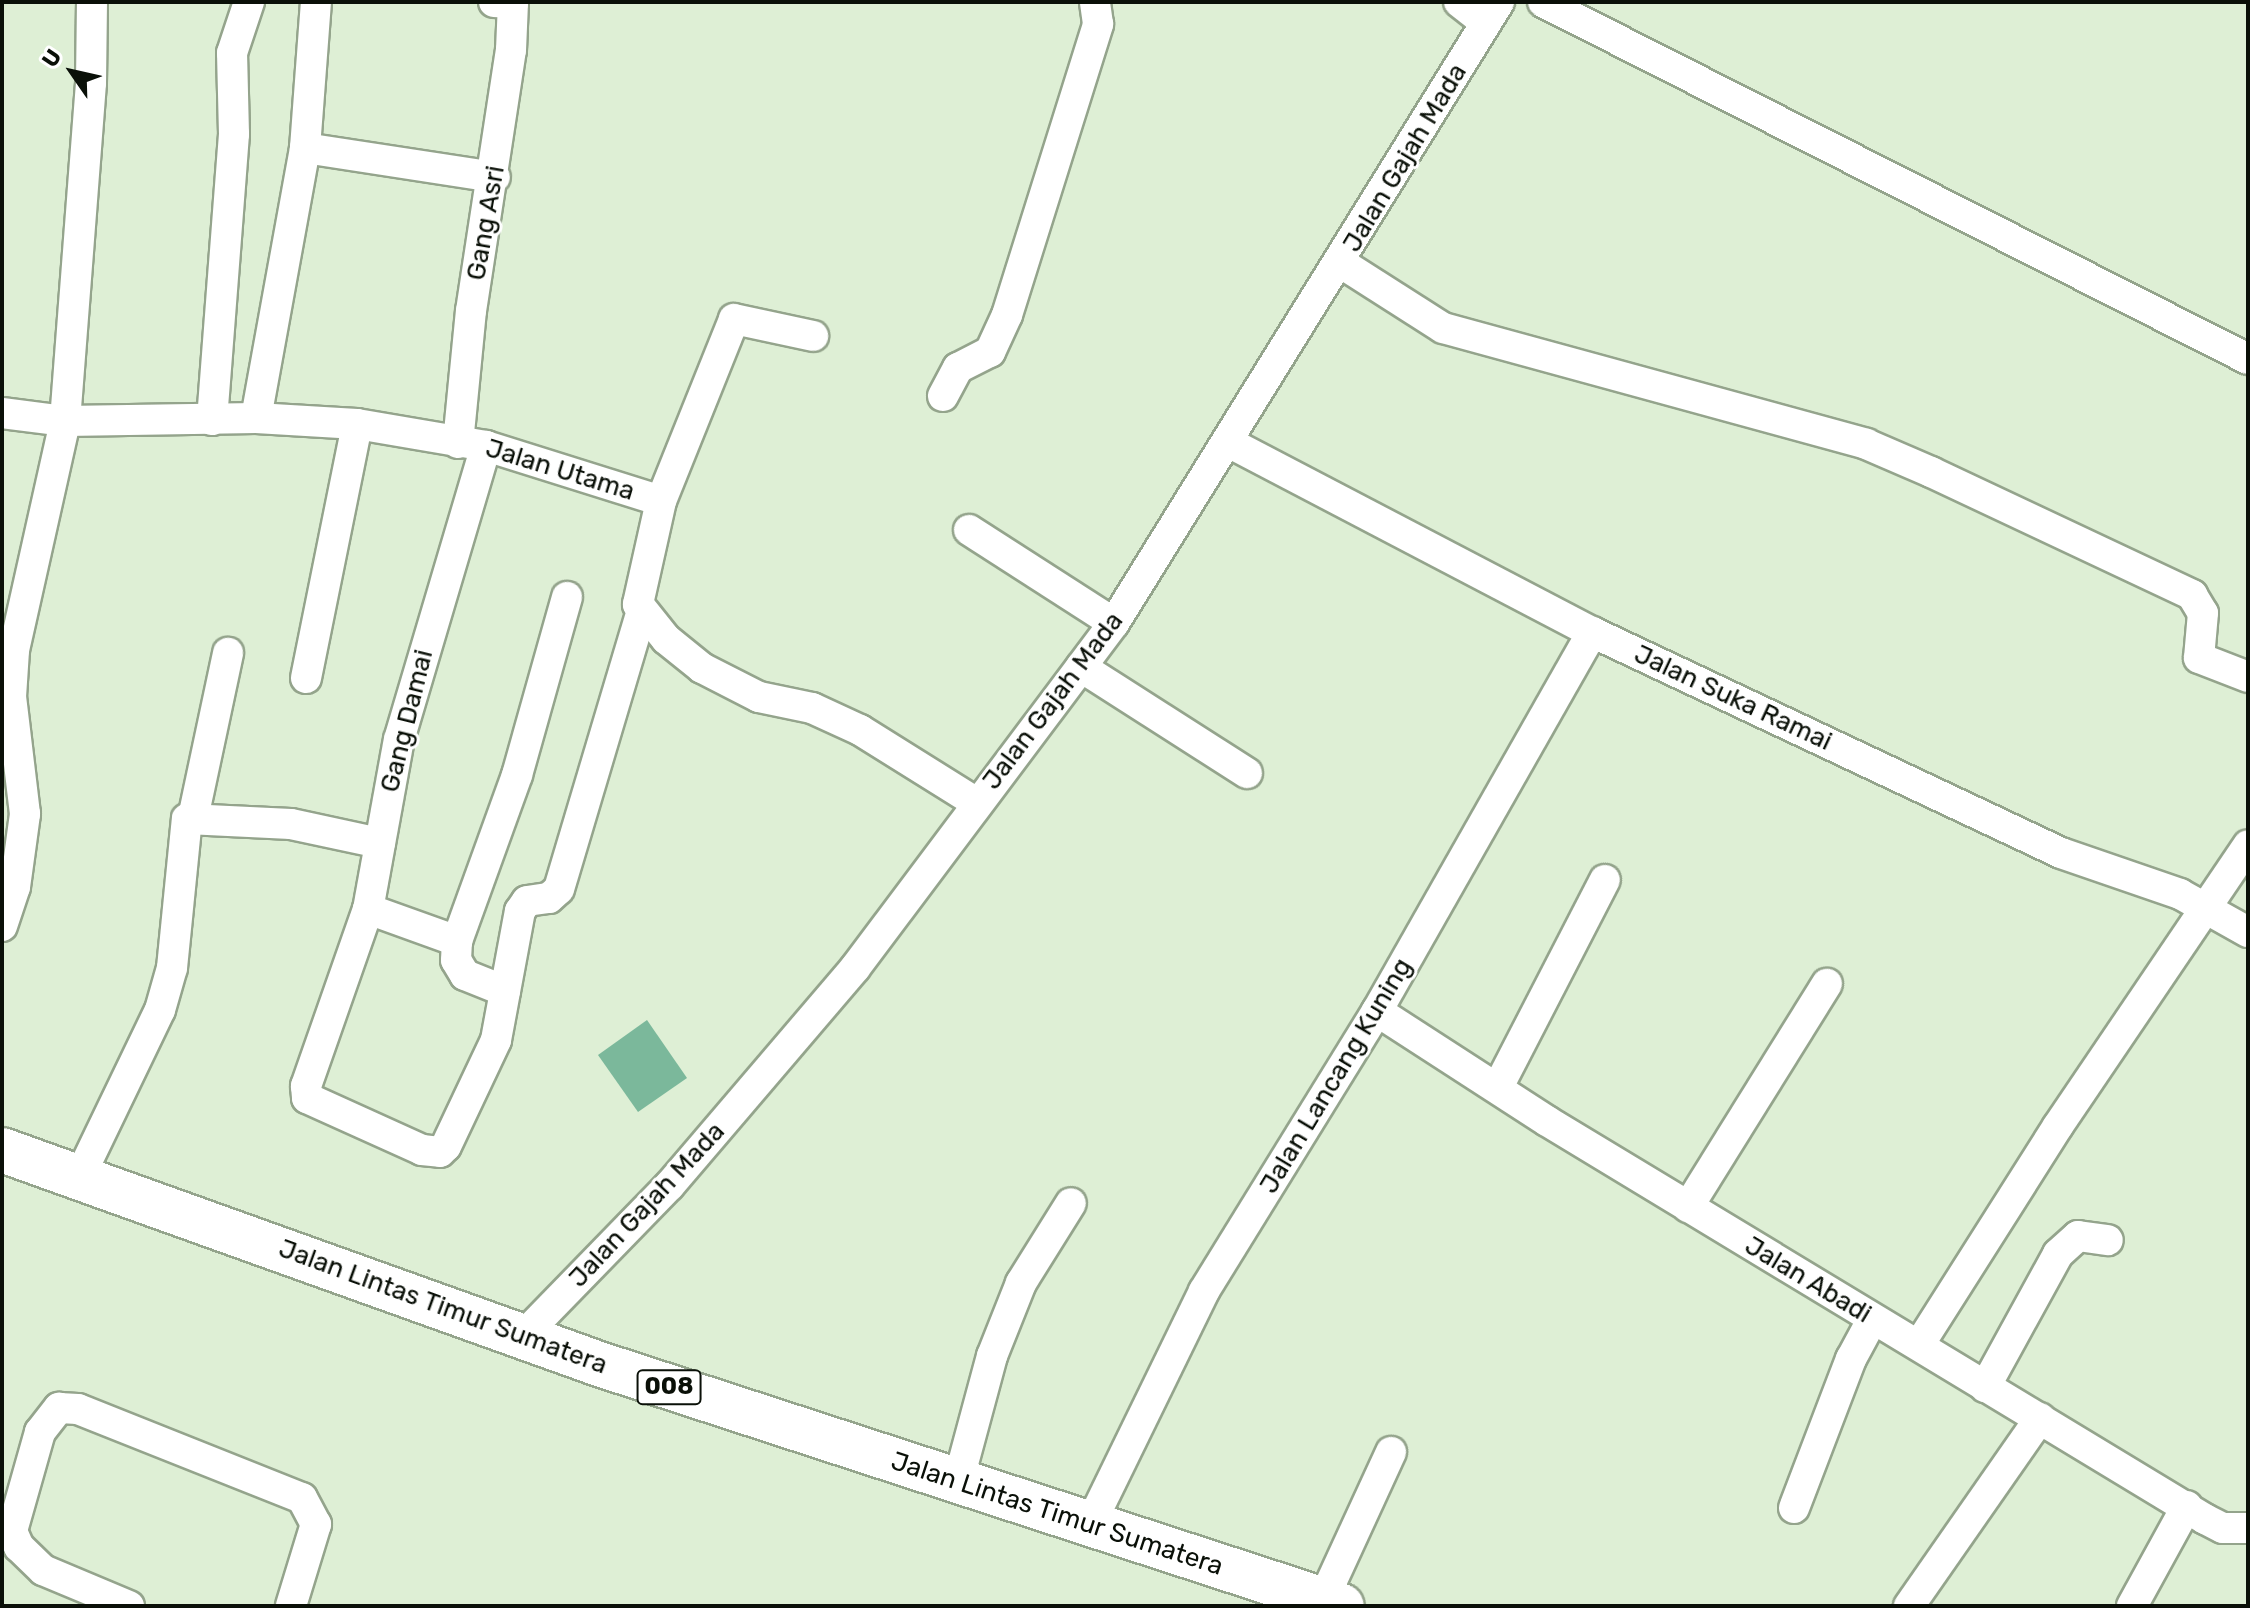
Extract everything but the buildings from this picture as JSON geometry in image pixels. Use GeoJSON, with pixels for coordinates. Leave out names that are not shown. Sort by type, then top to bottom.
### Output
{"type":"FeatureCollection","features":[{"type":"Feature","properties":{"kind":"highway","name":"Jalan Lintas Timur Sumatera"},"geometry":{"type":"LineString","coordinates":[[2,1150],[522,1337],[1332,1603]]}},
{"type":"Feature","properties":{"kind":"street"},"geometry":{"type":"LineString","coordinates":[[2,926],[15,887],[25,814],[11,697],[14,650],[65,421],[91,83],[92,2]]}},
{"type":"Feature","properties":{"kind":"street"},"geometry":{"type":"LineString","coordinates":[[212,420],[234,134],[232,53],[249,2]]}},
{"type":"Feature","properties":{"kind":"street"},"geometry":{"type":"LineString","coordinates":[[256,418],[305,148],[316,2]]}},
{"type":"Feature","properties":{"kind":"street"},"geometry":{"type":"LineString","coordinates":[[943,396],[958,368],[990,352],[1007,315],[1098,24],[1095,2]]}},
{"type":"Feature","properties":{"kind":"street"},"geometry":{"type":"LineString","coordinates":[[1459,2],[1492,12]]}},
{"type":"Feature","properties":{"kind":"street"},"geometry":{"type":"LineString","coordinates":[[1543,2],[2248,359]]}},
{"type":"Feature","properties":{"kind":"street","name":"Gang Asri"},"geometry":{"type":"LineString","coordinates":[[472,444],[471,311],[495,177],[504,3]]}},
{"type":"Feature","properties":{"kind":"street","name":"Jalan Gajah Mada"},"geometry":{"type":"LineString","coordinates":[[522,1337],[741,1104],[855,968],[1114,623],[1341,263],[1492,12]]}},
{"type":"Feature","properties":{"kind":"street"},"geometry":{"type":"LineString","coordinates":[[305,148],[495,177]]}},
{"type":"Feature","properties":{"kind":"street"},"geometry":{"type":"LineString","coordinates":[[1341,263],[1443,328],[1866,444],[1931,472],[2192,595],[2203,613],[2199,658],[2248,677]]}},
{"type":"Feature","properties":{"kind":"street"},"geometry":{"type":"LineString","coordinates":[[661,501],[734,319],[813,336]]}},
{"type":"Feature","properties":{"kind":"street","name":"Jalan Utama"},"geometry":{"type":"LineString","coordinates":[[2,413],[65,421],[256,418],[357,424],[472,444],[661,501],[639,592],[641,614],[559,889],[549,898],[533,898],[523,906],[505,991]]}},
{"type":"Feature","properties":{"kind":"street"},"geometry":{"type":"LineString","coordinates":[[306,678],[357,424]]}},
{"type":"Feature","properties":{"kind":"street","name":"Jalan Suka Ramai"},"geometry":{"type":"LineString","coordinates":[[1228,442],[1592,632],[2061,853],[2209,907],[2248,932]]}},
{"type":"Feature","properties":{"kind":"street","name":"Gang Damai"},"geometry":{"type":"LineString","coordinates":[[472,444],[399,739],[368,909],[306,1086],[307,1098],[422,1150],[440,1152],[496,1040],[505,991]]}},
{"type":"Feature","properties":{"kind":"street"},"geometry":{"type":"LineString","coordinates":[[969,530],[1114,623]]}},
{"type":"Feature","properties":{"kind":"street"},"geometry":{"type":"LineString","coordinates":[[505,991],[465,975],[456,960],[457,941],[517,775],[567,597]]}},
{"type":"Feature","properties":{"kind":"street"},"geometry":{"type":"LineString","coordinates":[[641,614],[702,668],[759,697],[812,708],[860,730],[977,803]]}},
{"type":"Feature","properties":{"kind":"street","name":"Jalan Lancang Kuning"},"geometry":{"type":"LineString","coordinates":[[1090,1525],[1204,1291],[1377,1011],[1592,632]]}},
{"type":"Feature","properties":{"kind":"street"},"geometry":{"type":"LineString","coordinates":[[193,818],[228,653]]}},
{"type":"Feature","properties":{"kind":"street"},"geometry":{"type":"LineString","coordinates":[[1081,667],[1247,773]]}},
{"type":"Feature","properties":{"kind":"street"},"geometry":{"type":"LineString","coordinates":[[80,1176],[160,1010],[175,949],[183,825],[193,818],[291,824],[380,843]]}},
{"type":"Feature","properties":{"kind":"street"},"geometry":{"type":"LineString","coordinates":[[1919,1345],[2058,1126],[2209,907],[2248,845]]}},
{"type":"Feature","properties":{"kind":"street"},"geometry":{"type":"LineString","coordinates":[[1498,1087],[1605,880]]}},
{"type":"Feature","properties":{"kind":"street"},"geometry":{"type":"LineString","coordinates":[[368,909],[457,941]]}},
{"type":"Feature","properties":{"kind":"street"},"geometry":{"type":"LineString","coordinates":[[1688,1207],[1827,984]]}},
{"type":"Feature","properties":{"kind":"street","name":"Jalan Abadi"},"geometry":{"type":"LineString","coordinates":[[1377,1011],[1872,1320],[1919,1345],[2223,1528],[2248,1528]]}},
{"type":"Feature","properties":{"kind":"street"},"geometry":{"type":"LineString","coordinates":[[958,1482],[992,1356],[1021,1283],[1071,1203]]}},
{"type":"Feature","properties":{"kind":"street"},"geometry":{"type":"LineString","coordinates":[[1985,1387],[2058,1254],[2078,1236],[2108,1240]]}},
{"type":"Feature","properties":{"kind":"street"},"geometry":{"type":"LineString","coordinates":[[1794,1508],[1851,1359],[1872,1320]]}},
{"type":"Feature","properties":{"kind":"street"},"geometry":{"type":"LineString","coordinates":[[129,1606],[43,1570],[19,1547],[12,1531],[11,1517],[40,1432],[59,1408],[78,1409],[302,1498],[316,1524],[291,1606]]}},
{"type":"Feature","properties":{"kind":"street"},"geometry":{"type":"LineString","coordinates":[[1909,1606],[2040,1418]]}},
{"type":"Feature","properties":{"kind":"street"},"geometry":{"type":"LineString","coordinates":[[1332,1603],[1391,1452]]}},
{"type":"Feature","properties":{"kind":"street"},"geometry":{"type":"LineString","coordinates":[[2132,1606],[2187,1506]]}}]}
